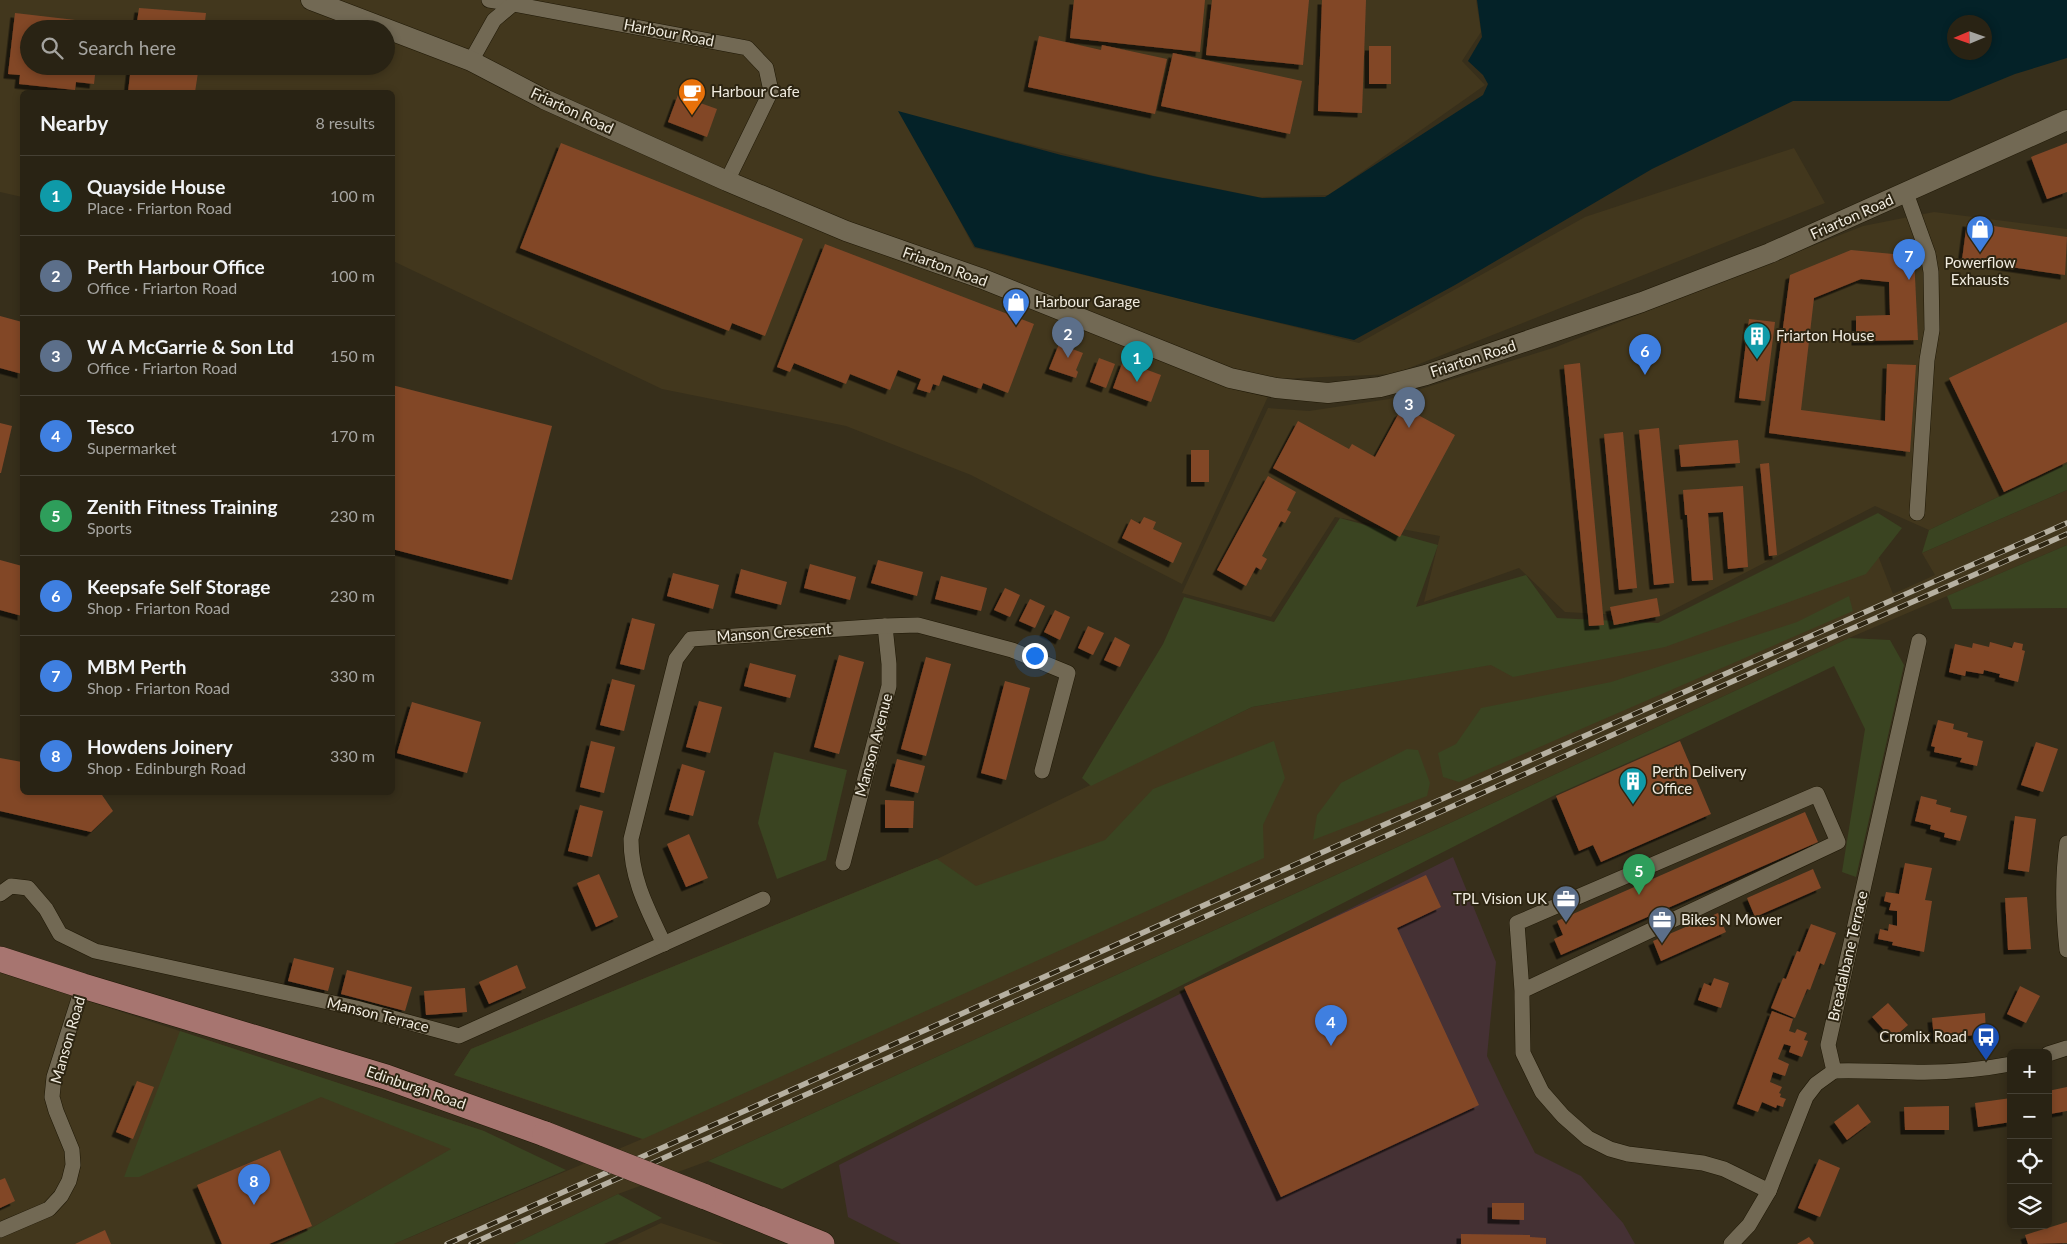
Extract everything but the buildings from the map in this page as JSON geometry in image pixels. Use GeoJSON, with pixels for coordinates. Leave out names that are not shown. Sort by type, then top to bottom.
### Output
{"type":"FeatureCollection","features":[{"type":"Feature","properties":{"kind":"main road","name":"Edinburgh Road"},"geometry":{"type":"LineString","coordinates":[[0,959],[83,986],[386,1077],[545,1134],[822,1244]]}},
{"type":"Feature","properties":{"kind":"street","name":"Friarton Road"},"geometry":{"type":"LineString","coordinates":[[311,0],[363,20]]}},
{"type":"Feature","properties":{"kind":"street","name":"Harbour Road"},"geometry":{"type":"LineString","coordinates":[[489,0],[747,48],[766,68],[771,91],[727,181]]}},
{"type":"Feature","properties":{"kind":"street"},"geometry":{"type":"LineString","coordinates":[[470,61],[494,20],[513,4]]}},
{"type":"Feature","properties":{"kind":"street","name":"Friarton Road"},"geometry":{"type":"LineString","coordinates":[[395,32],[470,61],[544,99],[727,181],[846,231],[983,279],[1230,378],[1276,388],[1328,393],[1380,387],[1426,375],[1642,302],[1770,253],[2067,120]]}},
{"type":"Feature","properties":{"kind":"street","name":"Friarton Road"},"geometry":{"type":"LineString","coordinates":[[1906,193],[1928,254],[1931,272],[1932,330],[1926,368],[1917,513]]}},
{"type":"Feature","properties":{"kind":"street","name":"Manson Crescent"},"geometry":{"type":"LineString","coordinates":[[664,944],[639,890],[631,860],[631,839],[676,659],[692,639],[918,625],[1012,650],[1068,673],[1042,771]]}},
{"type":"Feature","properties":{"kind":"street","name":"Manson Avenue"},"geometry":{"type":"LineString","coordinates":[[843,863],[889,686],[885,626]]}},
{"type":"Feature","properties":{"kind":"street","name":"Breadalbane Terrace"},"geometry":{"type":"LineString","coordinates":[[1834,1071],[1828,1045],[1919,641]]}},
{"type":"Feature","properties":{"kind":"street"},"geometry":{"type":"LineString","coordinates":[[1522,991],[1838,842],[1817,794],[1517,923],[1522,991],[1523,1053],[1542,1092],[1563,1116],[1588,1138],[1610,1149],[1628,1154],[1703,1163],[1724,1169],[1769,1191]]}},
{"type":"Feature","properties":{"kind":"street"},"geometry":{"type":"LineString","coordinates":[[2067,843],[2063,881],[2063,919],[2067,950]]}},
{"type":"Feature","properties":{"kind":"street","name":"Manson Terrace"},"geometry":{"type":"LineString","coordinates":[[0,894],[11,886],[28,888],[46,910],[60,934],[95,951],[356,1008],[459,1036],[763,899]]}},
{"type":"Feature","properties":{"kind":"street","name":"Manson Road"},"geometry":{"type":"LineString","coordinates":[[0,1230],[49,1209],[61,1196],[69,1181],[73,1165],[72,1150],[52,1098],[54,1077],[83,986]]}},
{"type":"Feature","properties":{"kind":"street"},"geometry":{"type":"LineString","coordinates":[[2052,1053],[2067,1048]]}},
{"type":"Feature","properties":{"kind":"street"},"geometry":{"type":"LineString","coordinates":[[1731,1244],[1749,1225],[1769,1191],[1806,1097],[1816,1084],[1834,1071],[1939,1072],[2007,1064]]}},
{"type":"Feature","properties":{"kind":"shaded area"},"geometry":{"type":"Polygon","coordinates":[[[0,0],[1476,0],[1481,32],[1462,61],[1485,85],[1329,195],[1258,197],[1155,176],[924,119],[915,135],[974,248],[1359,343],[1585,217],[1794,148],[1825,203],[1394,374],[1276,379],[1182,584],[971,475],[846,426],[662,389],[395,262],[395,90],[20,90],[20,197],[0,192],[0,0]]]}},
{"type":"Feature","properties":{"kind":"shaded area"},"geometry":{"type":"Polygon","coordinates":[[[1934,212],[2067,229],[2067,464],[1929,530],[1875,506],[1659,617],[1565,612],[1519,568],[1424,602],[1440,536],[1335,517],[1271,617],[1182,593],[1268,408],[1309,411],[1389,399],[1556,347],[1863,226],[1934,212]]]}},
{"type":"Feature","properties":{"kind":"shaded area"},"geometry":{"type":"Polygon","coordinates":[[[2067,490],[2067,545],[1849,638],[1450,823],[708,1161],[618,1194],[514,1244],[394,1244],[642,1139],[454,1075],[471,1049],[937,859],[1252,707],[1656,635],[1872,540],[1893,594],[1935,575],[1922,553],[2067,490]]]}},
{"type":"Feature","properties":{"kind":"shaded area"},"geometry":{"type":"Polygon","coordinates":[[[1453,857],[1496,962],[1487,1056],[1535,1153],[1581,1176],[1623,1223],[1635,1244],[901,1244],[848,1217],[839,1165],[1453,857]]]}},
{"type":"Feature","properties":{"kind":"shaded area"},"geometry":{"type":"Polygon","coordinates":[[[0,972],[484,1131],[283,1244],[0,1244],[0,972]]]}},
{"type":"Feature","properties":{"kind":"shaded area"},"geometry":{"type":"Polygon","coordinates":[[[661,1223],[724,1244],[617,1244],[661,1223]]]}},
{"type":"Feature","properties":{"kind":"green space"},"geometry":{"type":"Polygon","coordinates":[[[2067,464],[2067,490],[1922,553],[1929,530],[2067,464]]]}},
{"type":"Feature","properties":{"kind":"green space"},"geometry":{"type":"Polygon","coordinates":[[[1878,513],[1902,528],[1866,574],[1665,647],[1513,677],[1491,665],[1252,707],[1091,786],[1082,778],[1163,644],[1184,597],[1274,622],[1340,518],[1438,545],[1416,607],[1526,575],[1557,618],[1658,623],[1878,513]]]}},
{"type":"Feature","properties":{"kind":"green space"},"geometry":{"type":"Polygon","coordinates":[[[2067,545],[2067,608],[1952,609],[1947,596],[2067,545]]]}},
{"type":"Feature","properties":{"kind":"green space"},"geometry":{"type":"Polygon","coordinates":[[[1849,596],[1853,611],[1459,782],[1443,777],[1438,753],[1456,744],[1481,708],[1611,682],[1797,622],[1849,596]]]}},
{"type":"Feature","properties":{"kind":"green space"},"geometry":{"type":"Polygon","coordinates":[[[1849,638],[1890,640],[1904,665],[1856,877],[1842,872],[1865,729],[1834,666],[1679,740],[1555,795],[782,1189],[708,1161],[1450,823],[1849,638]]]}},
{"type":"Feature","properties":{"kind":"green space"},"geometry":{"type":"Polygon","coordinates":[[[1274,741],[1285,778],[1263,825],[1264,858],[643,1139],[454,1075],[471,1049],[937,859],[976,886],[1105,840],[1153,789],[1274,741]]]}},
{"type":"Feature","properties":{"kind":"green space"},"geometry":{"type":"Polygon","coordinates":[[[1407,749],[1418,750],[1430,783],[1427,796],[1313,840],[1317,815],[1341,783],[1407,749]]]}},
{"type":"Feature","properties":{"kind":"green space"},"geometry":{"type":"Polygon","coordinates":[[[774,752],[847,770],[826,860],[777,879],[758,823],[774,752]]]}},
{"type":"Feature","properties":{"kind":"green space"},"geometry":{"type":"Polygon","coordinates":[[[180,1031],[484,1131],[566,1170],[394,1244],[283,1244],[451,1149],[321,1097],[139,1177],[124,1177],[180,1031]]]}},
{"type":"Feature","properties":{"kind":"green space"},"geometry":{"type":"Polygon","coordinates":[[[618,1194],[662,1218],[604,1244],[514,1244],[618,1194]]]}},
{"type":"Feature","properties":{"kind":"water"},"geometry":{"type":"Polygon","coordinates":[[[1477,0],[2067,0],[2067,58],[2015,74],[1949,101],[1793,101],[1652,169],[1455,285],[1354,340],[1212,307],[975,247],[898,111],[1061,155],[1262,198],[1325,197],[1483,95],[1488,84],[1483,75],[1468,61],[1482,37],[1477,0]]]}},
{"type":"Feature","properties":{"kind":"railway"},"geometry":{"type":"LineString","coordinates":[[447,1244],[1417,810],[2067,523]]}},
{"type":"Feature","properties":{"kind":"railway"},"geometry":{"type":"LineString","coordinates":[[471,1244],[2067,534]]}},
{"type":"Feature","properties":{"kind":"place","name":"Harbour Cafe"},"geometry":{"type":"Point","coordinates":[692,116]}},
{"type":"Feature","properties":{"kind":"place","name":"Powerflow Exhausts"},"geometry":{"type":"Point","coordinates":[1980,253]}},
{"type":"Feature","properties":{"kind":"place","name":"MBM Perth"},"geometry":{"type":"Point","coordinates":[1909,280]}},
{"type":"Feature","properties":{"kind":"place","name":"Harbour Garage"},"geometry":{"type":"Point","coordinates":[1016,326]}},
{"type":"Feature","properties":{"kind":"place","name":"Perth Harbour Office"},"geometry":{"type":"Point","coordinates":[1068,358]}},
{"type":"Feature","properties":{"kind":"place","name":"Friarton House"},"geometry":{"type":"Point","coordinates":[1757,360]}},
{"type":"Feature","properties":{"kind":"place","name":"Keepsafe Self Storage"},"geometry":{"type":"Point","coordinates":[1645,375]}},
{"type":"Feature","properties":{"kind":"place","name":"Quayside House"},"geometry":{"type":"Point","coordinates":[1137,382]}},
{"type":"Feature","properties":{"kind":"place","name":"W A McGarrie & Son Ltd"},"geometry":{"type":"Point","coordinates":[1409,428]}},
{"type":"Feature","properties":{"kind":"place","name":"Perth Delivery Office"},"geometry":{"type":"Point","coordinates":[1633,805]}},
{"type":"Feature","properties":{"kind":"place","name":"Zenith Fitness Training"},"geometry":{"type":"Point","coordinates":[1639,895]}},
{"type":"Feature","properties":{"kind":"place","name":"TPL Vision UK"},"geometry":{"type":"Point","coordinates":[1566,923]}},
{"type":"Feature","properties":{"kind":"place","name":"Bikes N Mower"},"geometry":{"type":"Point","coordinates":[1662,944]}},
{"type":"Feature","properties":{"kind":"place","name":"Tesco"},"geometry":{"type":"Point","coordinates":[1331,1046]}},
{"type":"Feature","properties":{"kind":"place","name":"Cromlix Road"},"geometry":{"type":"Point","coordinates":[1986,1061]}},
{"type":"Feature","properties":{"kind":"place","name":"Howdens Joinery"},"geometry":{"type":"Point","coordinates":[254,1205]}}]}
